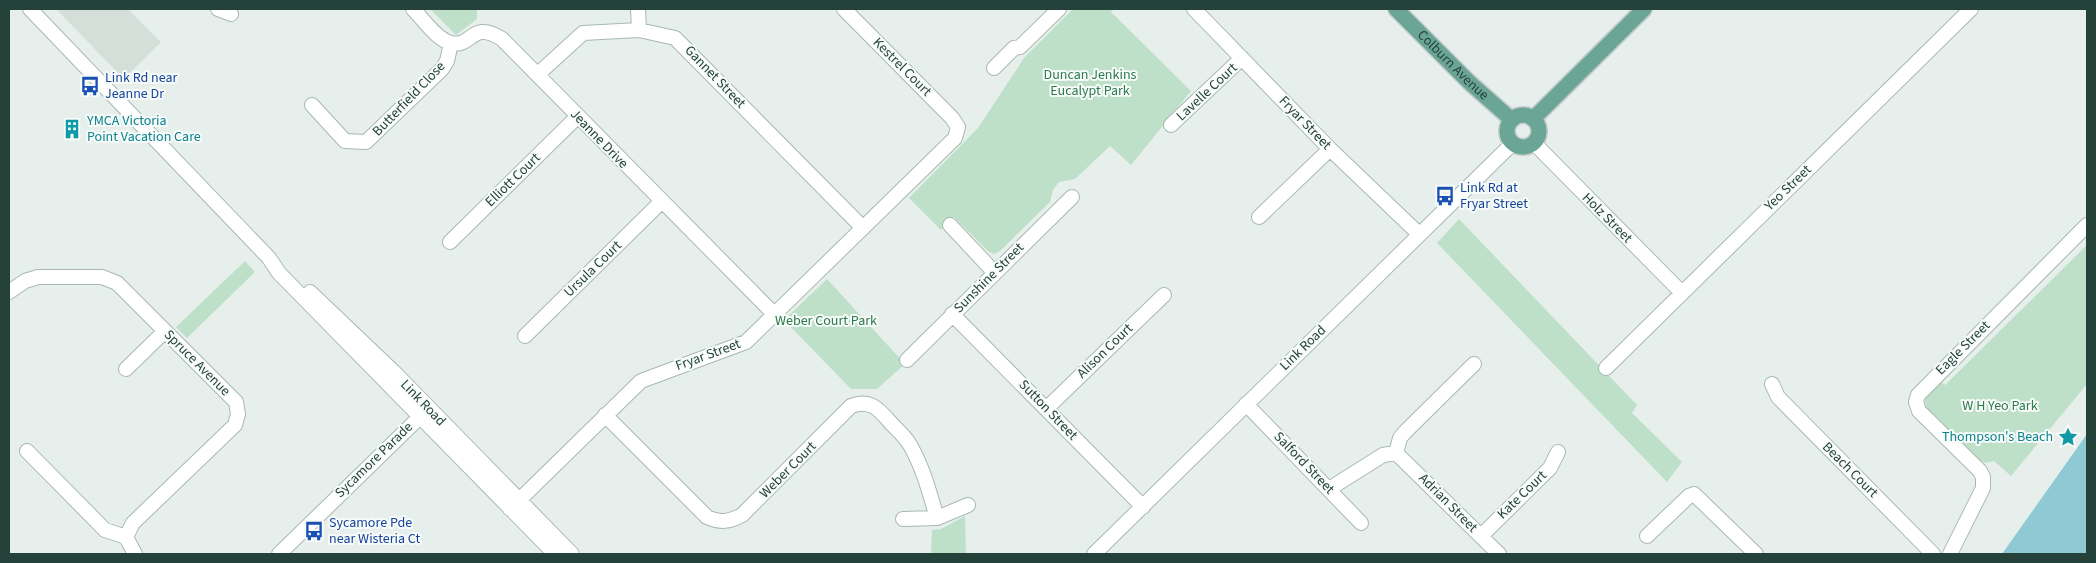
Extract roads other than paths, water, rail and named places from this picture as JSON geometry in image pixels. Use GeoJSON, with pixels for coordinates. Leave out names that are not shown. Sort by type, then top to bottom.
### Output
{"type":"FeatureCollection","features":[{"type":"Feature","properties":{"kind":"main road","name":"Colburn Avenue"},"geometry":{"type":"LineString","coordinates":[[1396,9],[1469,82],[1512,120]]}},
{"type":"Feature","properties":{"kind":"main road"},"geometry":{"type":"LineString","coordinates":[[1533,119],[1644,9]]}},
{"type":"Feature","properties":{"kind":"main road"},"geometry":{"type":"LineString","coordinates":[[1520,116],[1533,119],[1539,130],[1534,143],[1521,147],[1513,143],[1508,129],[1512,120],[1520,116]]}},
{"type":"Feature","properties":{"kind":"street","name":"Link Road"},"geometry":{"type":"LineString","coordinates":[[30,9],[270,258],[279,273],[515,505],[572,554]]}},
{"type":"Feature","properties":{"kind":"street"},"geometry":{"type":"LineString","coordinates":[[218,9],[232,14]]}},
{"type":"Feature","properties":{"kind":"street"},"geometry":{"type":"LineString","coordinates":[[413,9],[442,38],[451,43]]}},
{"type":"Feature","properties":{"kind":"street"},"geometry":{"type":"LineString","coordinates":[[638,9],[639,30]]}},
{"type":"Feature","properties":{"kind":"street","name":"Kestrel Court"},"geometry":{"type":"LineString","coordinates":[[844,9],[958,127]]}},
{"type":"Feature","properties":{"kind":"street"},"geometry":{"type":"LineString","coordinates":[[994,68],[1014,48],[1020,47],[1059,9]]}},
{"type":"Feature","properties":{"kind":"street","name":"Fryar Street"},"geometry":{"type":"LineString","coordinates":[[1194,9],[1330,149],[1420,234]]}},
{"type":"Feature","properties":{"kind":"street","name":"Yeo Street"},"geometry":{"type":"LineString","coordinates":[[1606,368],[1681,292],[1971,9]]}},
{"type":"Feature","properties":{"kind":"street","name":"Jeanne Drive"},"geometry":{"type":"LineString","coordinates":[[451,43],[464,41],[483,30],[493,32],[502,38],[577,117],[774,314]]}},
{"type":"Feature","properties":{"kind":"street","name":"Gannet Street"},"geometry":{"type":"LineString","coordinates":[[538,74],[584,33],[639,30],[667,34],[679,41],[862,228]]}},
{"type":"Feature","properties":{"kind":"street","name":"Butterfield Close"},"geometry":{"type":"LineString","coordinates":[[312,105],[345,141],[366,142],[442,69],[447,61],[451,43]]}},
{"type":"Feature","properties":{"kind":"street","name":"Lavelle Court"},"geometry":{"type":"LineString","coordinates":[[1171,125],[1242,58]]}},
{"type":"Feature","properties":{"kind":"street","name":"Elliott Court"},"geometry":{"type":"LineString","coordinates":[[450,242],[577,117]]}},
{"type":"Feature","properties":{"kind":"street","name":"Fryar Street"},"geometry":{"type":"LineString","coordinates":[[515,505],[641,381],[746,342],[955,138],[958,127]]}},
{"type":"Feature","properties":{"kind":"street","name":"Link Road"},"geometry":{"type":"LineString","coordinates":[[1094,554],[1513,143]]}},
{"type":"Feature","properties":{"kind":"street","name":"Holz Street"},"geometry":{"type":"LineString","coordinates":[[1534,143],[1681,292]]}},
{"type":"Feature","properties":{"kind":"street"},"geometry":{"type":"LineString","coordinates":[[1259,217],[1330,149]]}},
{"type":"Feature","properties":{"kind":"street","name":"Sunshine Street"},"geometry":{"type":"LineString","coordinates":[[906,360],[1072,197]]}},
{"type":"Feature","properties":{"kind":"street","name":"Ursula Court"},"geometry":{"type":"LineString","coordinates":[[525,336],[661,202]]}},
{"type":"Feature","properties":{"kind":"street"},"geometry":{"type":"LineString","coordinates":[[950,225],[994,272]]}},
{"type":"Feature","properties":{"kind":"street","name":"Eagle Street"},"geometry":{"type":"LineString","coordinates":[[1950,554],[1983,488],[1983,477],[1980,471],[1919,411],[1916,402],[1918,395],[2087,225]]}},
{"type":"Feature","properties":{"kind":"street","name":"Spruce Avenue"},"geometry":{"type":"LineString","coordinates":[[9,292],[25,281],[38,277],[102,277],[118,284],[236,402],[238,414],[234,425],[133,523],[126,537]]}},
{"type":"Feature","properties":{"kind":"street","name":"Alison Court"},"geometry":{"type":"LineString","coordinates":[[1047,408],[1164,295]]}},
{"type":"Feature","properties":{"kind":"street","name":"Sutton Street"},"geometry":{"type":"LineString","coordinates":[[952,314],[1047,408],[1142,507]]}},
{"type":"Feature","properties":{"kind":"street"},"geometry":{"type":"LineString","coordinates":[[126,369],[165,331]]}},
{"type":"Feature","properties":{"kind":"street"},"geometry":{"type":"LineString","coordinates":[[1329,489],[1383,454],[1396,453],[1400,438],[1405,432],[1474,364]]}},
{"type":"Feature","properties":{"kind":"street","name":"Beach Court"},"geometry":{"type":"LineString","coordinates":[[1772,384],[1778,397],[1933,554]]}},
{"type":"Feature","properties":{"kind":"street","name":"Weber Court"},"geometry":{"type":"LineString","coordinates":[[605,415],[707,517],[718,522],[731,520],[742,515],[850,406],[860,402],[870,404],[879,409],[909,443],[937,518]]}},
{"type":"Feature","properties":{"kind":"street","name":"Salford Street"},"geometry":{"type":"LineString","coordinates":[[1246,404],[1361,522]]}},
{"type":"Feature","properties":{"kind":"street","name":"Sycamore Parade"},"geometry":{"type":"LineString","coordinates":[[285,552],[423,413]]}},
{"type":"Feature","properties":{"kind":"street"},"geometry":{"type":"LineString","coordinates":[[27,451],[105,530],[126,537],[134,554]]}},
{"type":"Feature","properties":{"kind":"street","name":"Kate Court"},"geometry":{"type":"LineString","coordinates":[[1481,536],[1550,468],[1558,452]]}},
{"type":"Feature","properties":{"kind":"street","name":"Adrian Street"},"geometry":{"type":"LineString","coordinates":[[1396,453],[1499,554]]}},
{"type":"Feature","properties":{"kind":"street"},"geometry":{"type":"LineString","coordinates":[[1647,536],[1691,495],[1698,495],[1756,554]]}},
{"type":"Feature","properties":{"kind":"street","name":"Link Road"},"geometry":{"type":"LineString","coordinates":[[515,505],[555,554]]}},
{"type":"Feature","properties":{"kind":"street"},"geometry":{"type":"LineString","coordinates":[[903,519],[937,518],[968,505]]}},
{"type":"Feature","properties":{"kind":"water"},"geometry":{"type":"Polygon","coordinates":[[[2087,434],[2087,554],[2002,554],[2087,434]]]}},
{"type":"Feature","properties":{"kind":"place","name":"Link Rd near Jeanne Dr"},"geometry":{"type":"Point","coordinates":[90,86]}},
{"type":"Feature","properties":{"kind":"place","name":"YMCA Victoria Point Vacation Care"},"geometry":{"type":"Point","coordinates":[72,129]}},
{"type":"Feature","properties":{"kind":"place","name":"Link Rd at Fryar Street"},"geometry":{"type":"Point","coordinates":[1445,196]}},
{"type":"Feature","properties":{"kind":"place","name":"Thompson's Beach"},"geometry":{"type":"Point","coordinates":[2068,437]}},
{"type":"Feature","properties":{"kind":"place","name":"Sycamore Pde near Wisteria Ct"},"geometry":{"type":"Point","coordinates":[314,531]}},
{"type":"Feature","properties":{"kind":"park label","name":"Duncan Jenkins Eucalypt Park"},"geometry":{"type":"Point","coordinates":[1090,84]}},
{"type":"Feature","properties":{"kind":"park label","name":"Weber Court Park"},"geometry":{"type":"Point","coordinates":[826,321]}},
{"type":"Feature","properties":{"kind":"park label","name":"W H Yeo Park"},"geometry":{"type":"Point","coordinates":[2000,406]}}]}
